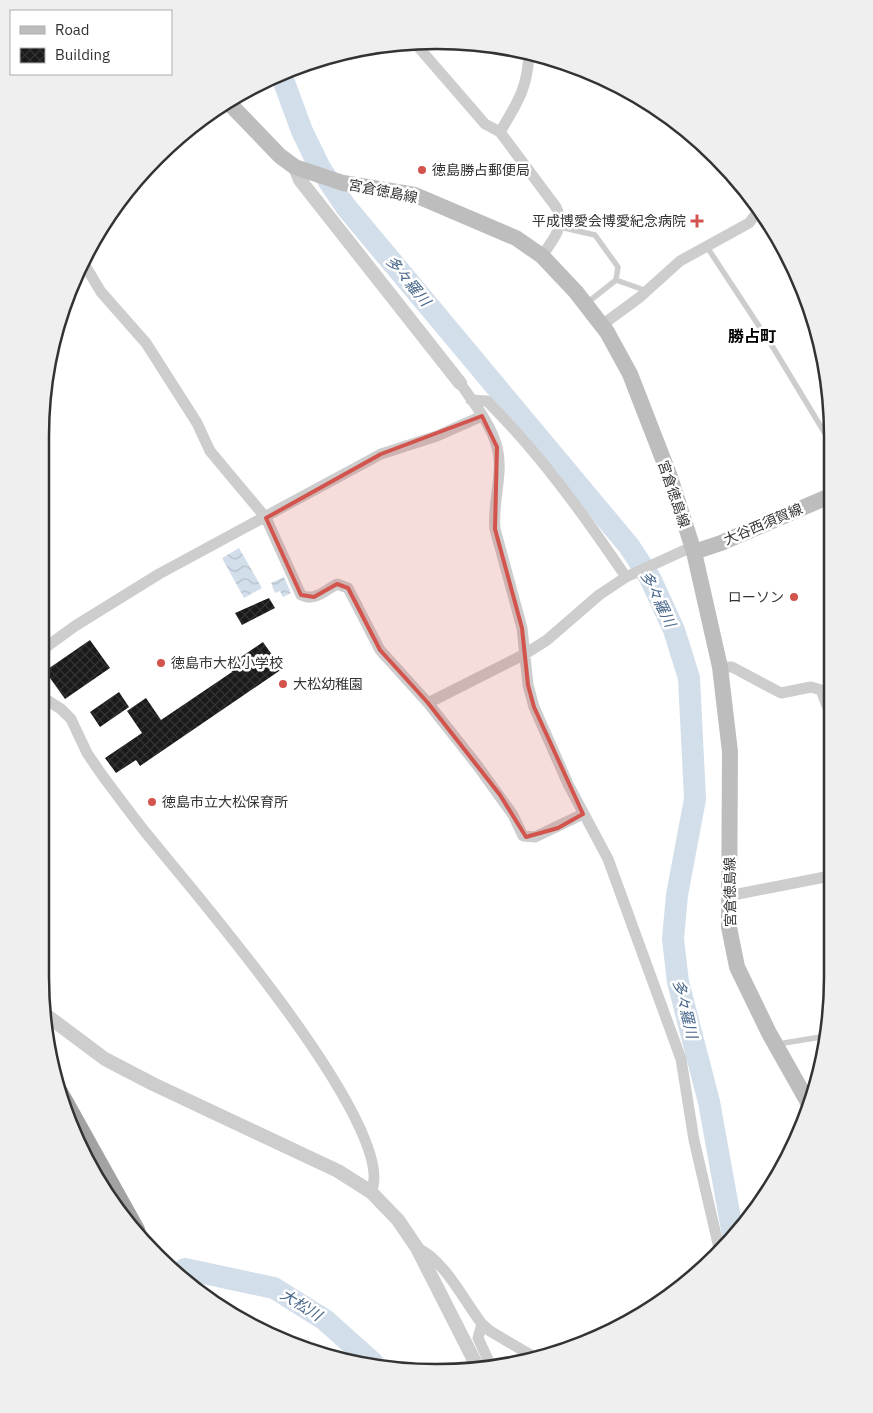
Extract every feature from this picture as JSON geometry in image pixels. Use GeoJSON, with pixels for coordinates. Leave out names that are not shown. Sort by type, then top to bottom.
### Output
{"type":"FeatureCollection","features":[{"type":"Feature","properties":{"kind":"highway"},"geometry":{"type":"LineString","coordinates":[[85,1139],[115,1194]]}},
{"type":"Feature","properties":{"kind":"main road","name":"宮倉徳島線"},"geometry":{"type":"LineString","coordinates":[[233,107],[280,156],[301,169],[344,183],[415,195],[516,238],[542,256],[586,304],[602,325],[630,374],[670,477],[694,552],[720,667],[730,752],[729,927],[737,967],[777,1047],[805,1097]]}},
{"type":"Feature","properties":{"kind":"main road","name":"大谷西須賀線"},"geometry":{"type":"LineString","coordinates":[[694,552],[721,543],[824,498]]}},
{"type":"Feature","properties":{"kind":"street"},"geometry":{"type":"LineString","coordinates":[[421,50],[485,124],[500,132],[556,207],[561,217],[560,227],[542,256]]}},
{"type":"Feature","properties":{"kind":"street"},"geometry":{"type":"LineString","coordinates":[[500,132],[522,96],[528,74],[529,60]]}},
{"type":"Feature","properties":{"kind":"street"},"geometry":{"type":"LineString","coordinates":[[301,169],[300,180],[460,383],[482,416],[497,447],[498,464],[493,513],[495,529],[517,610],[525,654],[528,685],[534,706],[583,814],[608,859],[681,1059],[694,1140],[718,1243]]}},
{"type":"Feature","properties":{"kind":"street"},"geometry":{"type":"LineString","coordinates":[[602,325],[647,291],[680,261],[749,223],[755,215]]}},
{"type":"Feature","properties":{"kind":"street"},"geometry":{"type":"LineString","coordinates":[[87,269],[101,292],[146,343],[197,423],[210,451],[266,518],[302,595],[307,598],[314,598],[337,584],[348,588],[380,650],[428,703],[500,795],[523,836],[535,837],[583,814]]}},
{"type":"Feature","properties":{"kind":"street"},"geometry":{"type":"LineString","coordinates":[[471,400],[487,401],[513,427],[630,575]]}},
{"type":"Feature","properties":{"kind":"street"},"geometry":{"type":"LineString","coordinates":[[49,645],[75,626],[158,574],[266,518],[381,454],[437,436],[482,416]]}},
{"type":"Feature","properties":{"kind":"street"},"geometry":{"type":"LineString","coordinates":[[428,703],[525,654],[547,640],[599,595],[630,575],[685,550],[694,552]]}},
{"type":"Feature","properties":{"kind":"street"},"geometry":{"type":"LineString","coordinates":[[720,667],[732,667],[781,693],[811,687],[821,690],[824,698]]}},
{"type":"Feature","properties":{"kind":"street"},"geometry":{"type":"LineString","coordinates":[[49,701],[71,719],[87,753],[102,776],[263,975],[311,1046],[347,1104],[366,1145],[375,1184],[371,1192]]}},
{"type":"Feature","properties":{"kind":"street"},"geometry":{"type":"LineString","coordinates":[[728,896],[824,877]]}},
{"type":"Feature","properties":{"kind":"street"},"geometry":{"type":"LineString","coordinates":[[51,1019],[105,1059],[338,1171],[371,1192],[398,1220],[417,1248],[475,1362]]}},
{"type":"Feature","properties":{"kind":"street"},"geometry":{"type":"LineString","coordinates":[[417,1248],[426,1252],[437,1261],[482,1324],[490,1331],[528,1353]]}},
{"type":"Feature","properties":{"kind":"street"},"geometry":{"type":"LineString","coordinates":[[482,1324],[478,1330],[478,1338],[489,1361]]}},
{"type":"Feature","properties":{"kind":"lane"},"geometry":{"type":"LineString","coordinates":[[560,227],[595,235],[618,267],[616,280],[586,304]]}},
{"type":"Feature","properties":{"kind":"lane"},"geometry":{"type":"LineString","coordinates":[[707,247],[774,349],[824,431]]}},
{"type":"Feature","properties":{"kind":"lane"},"geometry":{"type":"LineString","coordinates":[[616,280],[647,291]]}},
{"type":"Feature","properties":{"kind":"lane"},"geometry":{"type":"LineString","coordinates":[[777,1047],[784,1043],[819,1037]]}},
{"type":"Feature","properties":{"kind":"highlighted area"},"geometry":{"type":"Polygon","coordinates":[[[482,416],[497,447],[495,529],[522,628],[528,685],[534,707],[583,814],[558,828],[526,837],[500,795],[428,703],[380,650],[348,588],[337,584],[314,597],[301,595],[266,518],[381,454],[482,416]]]}},
{"type":"Feature","properties":{"kind":"water"},"geometry":{"type":"Polygon","coordinates":[[[239,548],[262,588],[244,598],[222,558],[239,548]]]}},
{"type":"Feature","properties":{"kind":"water"},"geometry":{"type":"Polygon","coordinates":[[[284,577],[291,593],[283,597],[280,591],[275,593],[271,583],[284,577]]]}},
{"type":"Feature","properties":{"kind":"building"},"geometry":{"type":"Polygon","coordinates":[[[269,598],[275,608],[242,625],[235,613],[269,598]]]}},
{"type":"Feature","properties":{"kind":"building"},"geometry":{"type":"Polygon","coordinates":[[[90,640],[110,668],[65,699],[49,677],[49,668],[90,640]]]}},
{"type":"Feature","properties":{"kind":"building"},"geometry":{"type":"Polygon","coordinates":[[[263,642],[282,669],[140,766],[136,760],[116,773],[105,758],[142,733],[127,711],[146,698],[161,720],[232,672],[228,666],[263,642]]]}},
{"type":"Feature","properties":{"kind":"building"},"geometry":{"type":"Polygon","coordinates":[[[119,692],[129,707],[100,727],[90,712],[119,692]]]}},
{"type":"Feature","properties":{"kind":"waterway","name":"多々羅川"},"geometry":{"type":"LineString","coordinates":[[283,80],[302,131],[320,168],[346,207],[629,546],[650,578],[674,630],[689,678],[695,799],[677,895],[673,939],[678,982],[709,1102],[732,1228]]}},
{"type":"Feature","properties":{"kind":"waterway","name":"大松川"},"geometry":{"type":"LineString","coordinates":[[185,1269],[274,1288],[325,1320],[367,1358]]}},
{"type":"Feature","properties":{"kind":"place","name":"徳島勝占郵便局"},"geometry":{"type":"Point","coordinates":[422,170]}},
{"type":"Feature","properties":{"kind":"place","name":"平成博愛会博愛紀念病院"},"geometry":{"type":"Point","coordinates":[697,221]}},
{"type":"Feature","properties":{"kind":"place","name":"ローソン"},"geometry":{"type":"Point","coordinates":[794,597]}},
{"type":"Feature","properties":{"kind":"place","name":"徳島市大松小学校"},"geometry":{"type":"Point","coordinates":[161,663]}},
{"type":"Feature","properties":{"kind":"place","name":"大松幼稚園"},"geometry":{"type":"Point","coordinates":[283,684]}},
{"type":"Feature","properties":{"kind":"place","name":"徳島市立大松保育所"},"geometry":{"type":"Point","coordinates":[152,802]}},
{"type":"Feature","properties":{"kind":"district","name":"勝占町"},"geometry":{"type":"Point","coordinates":[752,336]}}]}
